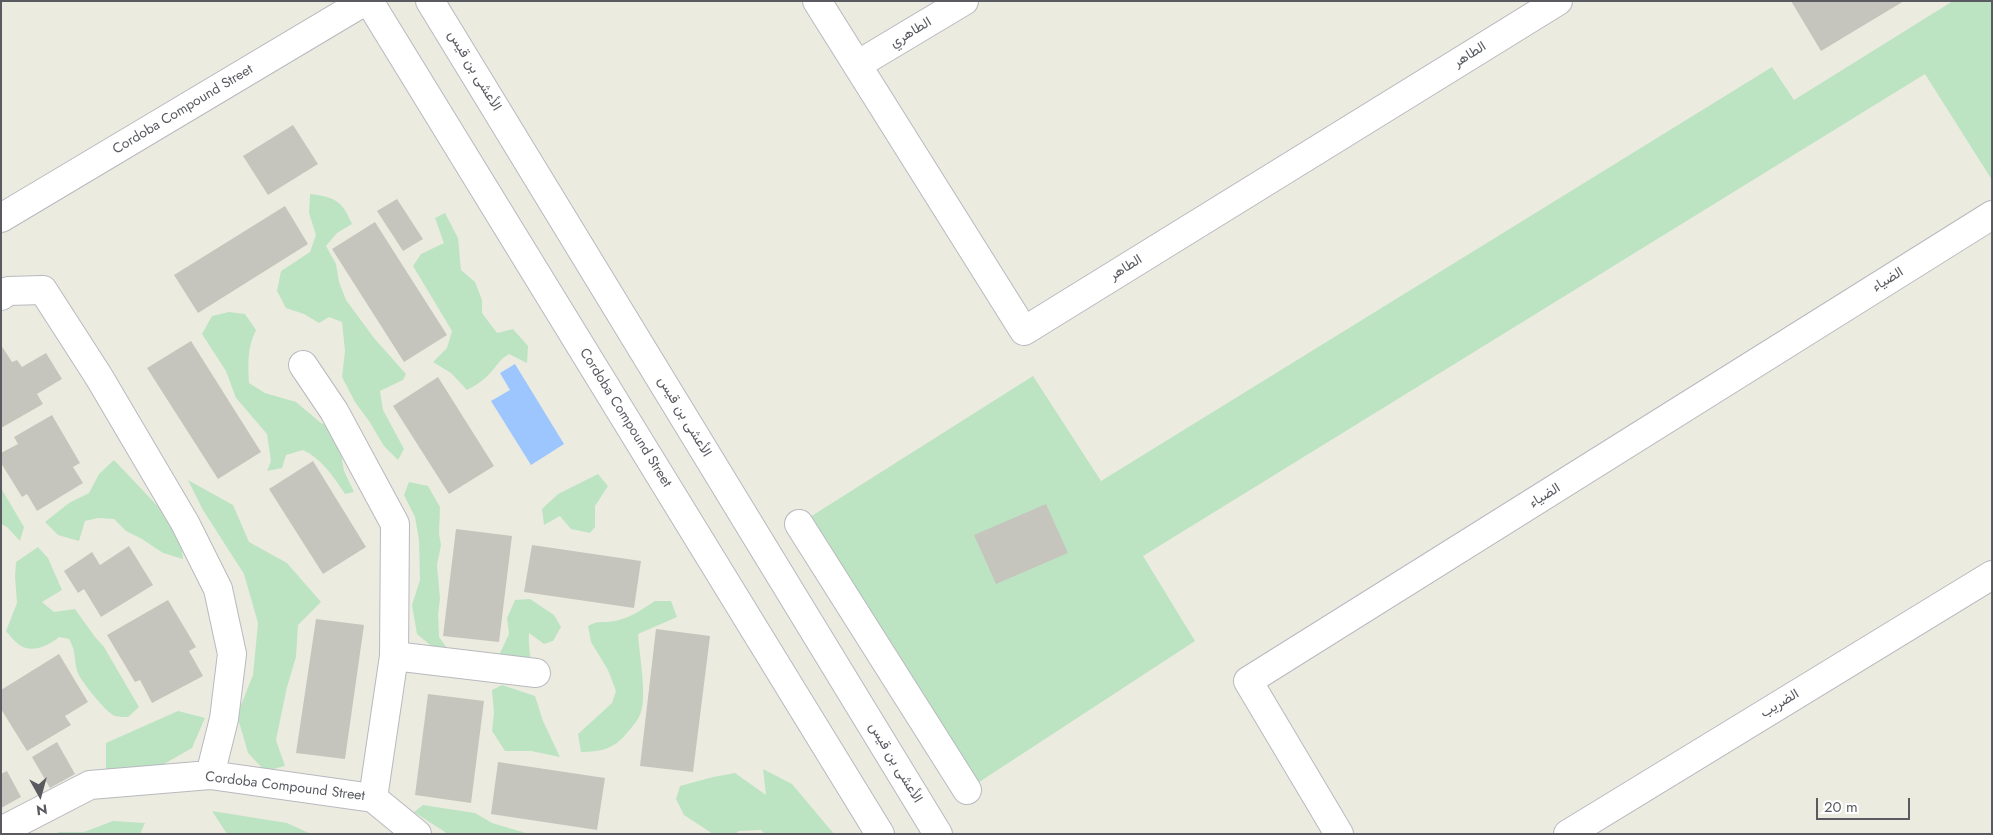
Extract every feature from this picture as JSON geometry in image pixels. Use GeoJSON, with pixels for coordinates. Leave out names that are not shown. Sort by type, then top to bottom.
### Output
{"type":"FeatureCollection","features":[{"type":"Feature","properties":{"kind":"street","name":"Cordoba Compound Street"},"geometry":{"type":"LineString","coordinates":[[1,218],[365,1]]}},
{"type":"Feature","properties":{"kind":"street","name":"Cordoba Compound Street"},"geometry":{"type":"LineString","coordinates":[[369,1],[880,834]]}},
{"type":"Feature","properties":{"kind":"street","name":"الأعشى بن قيس"},"geometry":{"type":"LineString","coordinates":[[430,1],[938,834]]}},
{"type":"Feature","properties":{"kind":"street","name":"الطاهر"},"geometry":{"type":"LineString","coordinates":[[817,1],[1024,331],[1558,1]]}},
{"type":"Feature","properties":{"kind":"street","name":"الطاهري"},"geometry":{"type":"LineString","coordinates":[[858,66],[964,1]]}},
{"type":"Feature","properties":{"kind":"street","name":"الضياء"},"geometry":{"type":"LineString","coordinates":[[1339,834],[1248,682],[1992,215]]}},
{"type":"Feature","properties":{"kind":"street"},"geometry":{"type":"LineString","coordinates":[[1,296],[8,291],[43,290],[100,377],[185,523],[218,589],[232,654],[224,719],[210,775]]}},
{"type":"Feature","properties":{"kind":"street"},"geometry":{"type":"LineString","coordinates":[[302,364],[334,411],[395,524],[394,656],[373,798]]}},
{"type":"Feature","properties":{"kind":"street"},"geometry":{"type":"LineString","coordinates":[[800,524],[967,790]]}},
{"type":"Feature","properties":{"kind":"street","name":"الضريب"},"geometry":{"type":"LineString","coordinates":[[1568,834],[1992,575]]}},
{"type":"Feature","properties":{"kind":"street"},"geometry":{"type":"LineString","coordinates":[[394,656],[536,673]]}},
{"type":"Feature","properties":{"kind":"street","name":"Cordoba Compound Street"},"geometry":{"type":"LineString","coordinates":[[1,831],[90,785],[210,775],[373,798],[417,834]]}},
{"type":"Feature","properties":{"kind":"green space"},"geometry":{"type":"Polygon","coordinates":[[[1953,1],[1992,1],[1992,180],[1925,74],[1143,556],[1195,641],[967,790],[799,524],[1033,376],[1101,481],[1772,67],[1794,100],[1953,1]]]}},
{"type":"Feature","properties":{"kind":"green space"},"geometry":{"type":"Polygon","coordinates":[[[310,194],[331,198],[345,210],[352,224],[337,233],[326,246],[336,264],[339,282],[346,300],[374,338],[406,374],[403,380],[380,391],[383,410],[404,449],[398,460],[384,446],[355,402],[342,377],[345,351],[342,322],[329,317],[319,323],[304,314],[286,308],[277,291],[281,271],[310,252],[316,235],[309,213],[310,194]]]}},
{"type":"Feature","properties":{"kind":"green space"},"geometry":{"type":"Polygon","coordinates":[[[445,213],[458,238],[461,270],[475,282],[482,300],[482,313],[497,333],[513,329],[528,346],[527,363],[509,354],[484,379],[467,390],[451,373],[433,362],[447,348],[452,331],[413,266],[421,254],[444,243],[435,218],[445,213]]]}},
{"type":"Feature","properties":{"kind":"green space"},"geometry":{"type":"Polygon","coordinates":[[[229,312],[245,314],[256,330],[248,363],[249,383],[265,393],[296,402],[321,423],[337,430],[344,471],[354,492],[345,494],[321,463],[303,450],[286,455],[282,468],[267,471],[271,461],[267,434],[236,398],[226,371],[202,334],[212,316],[229,312]]]}},
{"type":"Feature","properties":{"kind":"green space"},"geometry":{"type":"Polygon","coordinates":[[[114,460],[167,516],[181,543],[183,559],[163,553],[126,531],[114,519],[98,518],[85,521],[79,541],[58,535],[45,522],[69,503],[89,493],[99,474],[114,460]]]}},
{"type":"Feature","properties":{"kind":"green space"},"geometry":{"type":"Polygon","coordinates":[[[598,474],[608,486],[595,506],[595,527],[590,533],[571,529],[560,516],[544,525],[542,509],[558,494],[598,474]]]}},
{"type":"Feature","properties":{"kind":"green space"},"geometry":{"type":"Polygon","coordinates":[[[188,480],[233,505],[249,542],[287,563],[321,602],[298,625],[296,657],[287,687],[276,740],[285,766],[265,771],[248,753],[237,715],[253,675],[258,623],[244,574],[203,510],[188,480]]]}},
{"type":"Feature","properties":{"kind":"green space"},"geometry":{"type":"Polygon","coordinates":[[[409,482],[428,486],[440,507],[439,534],[441,545],[437,565],[440,599],[438,614],[439,637],[447,648],[435,649],[417,634],[412,605],[420,580],[419,540],[415,517],[404,495],[409,482]]]}},
{"type":"Feature","properties":{"kind":"green space"},"geometry":{"type":"Polygon","coordinates":[[[1,488],[24,527],[20,541],[7,527],[1,524],[1,488]]]}},
{"type":"Feature","properties":{"kind":"green space"},"geometry":{"type":"Polygon","coordinates":[[[38,547],[48,558],[62,590],[42,602],[54,612],[75,609],[104,647],[139,707],[128,717],[116,716],[110,713],[88,689],[78,673],[73,648],[69,639],[59,637],[51,643],[31,649],[19,645],[6,631],[17,603],[16,562],[38,547]]]}},
{"type":"Feature","properties":{"kind":"green space"},"geometry":{"type":"Polygon","coordinates":[[[530,599],[554,615],[561,627],[553,641],[544,644],[529,633],[531,668],[503,661],[500,653],[509,634],[507,618],[515,600],[530,599]]]}},
{"type":"Feature","properties":{"kind":"green space"},"geometry":{"type":"Polygon","coordinates":[[[655,601],[671,601],[677,617],[638,634],[643,695],[640,715],[633,726],[617,743],[606,749],[581,752],[578,734],[612,703],[616,691],[608,670],[591,642],[588,626],[626,618],[655,601]]]}},
{"type":"Feature","properties":{"kind":"green space"},"geometry":{"type":"Polygon","coordinates":[[[502,685],[535,696],[543,721],[560,757],[531,751],[505,751],[492,731],[494,713],[492,690],[502,685]]]}},
{"type":"Feature","properties":{"kind":"green space"},"geometry":{"type":"Polygon","coordinates":[[[178,711],[205,718],[192,748],[157,768],[106,770],[106,743],[178,711]]]}},
{"type":"Feature","properties":{"kind":"green space"},"geometry":{"type":"Polygon","coordinates":[[[763,769],[792,784],[834,834],[765,834],[761,830],[739,831],[735,834],[713,834],[684,815],[676,799],[680,786],[735,773],[766,795],[763,769]]]}},
{"type":"Feature","properties":{"kind":"green space"},"geometry":{"type":"Polygon","coordinates":[[[423,805],[475,813],[492,823],[529,834],[448,834],[414,812],[423,805]]]}},
{"type":"Feature","properties":{"kind":"green space"},"geometry":{"type":"Polygon","coordinates":[[[212,811],[287,823],[311,834],[227,834],[212,811]]]}},
{"type":"Feature","properties":{"kind":"green space"},"geometry":{"type":"Polygon","coordinates":[[[113,821],[145,823],[140,834],[55,834],[59,832],[84,832],[113,821]]]}},
{"type":"Feature","properties":{"kind":"water"},"geometry":{"type":"Polygon","coordinates":[[[515,364],[564,444],[531,465],[491,401],[510,390],[500,373],[515,364]]]}},
{"type":"Feature","properties":{"kind":"building"},"geometry":{"type":"Polygon","coordinates":[[[1791,1],[1904,1],[1821,51],[1791,1]]]}},
{"type":"Feature","properties":{"kind":"building"},"geometry":{"type":"Polygon","coordinates":[[[293,125],[318,164],[268,195],[243,156],[293,125]]]}},
{"type":"Feature","properties":{"kind":"building"},"geometry":{"type":"Polygon","coordinates":[[[397,199],[423,239],[403,251],[377,211],[397,199]]]}},
{"type":"Feature","properties":{"kind":"building"},"geometry":{"type":"Polygon","coordinates":[[[285,206],[308,244],[198,313],[174,275],[285,206]]]}},
{"type":"Feature","properties":{"kind":"building"},"geometry":{"type":"Polygon","coordinates":[[[375,222],[447,335],[404,362],[332,249],[375,222]]]}},
{"type":"Feature","properties":{"kind":"building"},"geometry":{"type":"Polygon","coordinates":[[[191,341],[261,452],[218,479],[147,368],[191,341]]]}},
{"type":"Feature","properties":{"kind":"building"},"geometry":{"type":"Polygon","coordinates":[[[1,345],[12,362],[17,360],[22,367],[46,353],[62,379],[37,394],[43,404],[1,428],[1,345]]]}},
{"type":"Feature","properties":{"kind":"building"},"geometry":{"type":"Polygon","coordinates":[[[438,377],[494,466],[449,494],[393,406],[438,377]]]}},
{"type":"Feature","properties":{"kind":"building"},"geometry":{"type":"Polygon","coordinates":[[[52,415],[80,463],[73,467],[83,483],[37,511],[27,494],[22,497],[1,463],[1,453],[18,444],[14,437],[52,415]]]}},
{"type":"Feature","properties":{"kind":"building"},"geometry":{"type":"Polygon","coordinates":[[[313,461],[366,547],[323,574],[269,489],[313,461]]]}},
{"type":"Feature","properties":{"kind":"building"},"geometry":{"type":"Polygon","coordinates":[[[1046,504],[1068,553],[996,584],[974,535],[1046,504]]]}},
{"type":"Feature","properties":{"kind":"building"},"geometry":{"type":"Polygon","coordinates":[[[456,529],[512,536],[499,642],[443,636],[456,529]]]}},
{"type":"Feature","properties":{"kind":"building"},"geometry":{"type":"Polygon","coordinates":[[[532,545],[641,561],[634,608],[524,592],[532,545]]]}},
{"type":"Feature","properties":{"kind":"building"},"geometry":{"type":"Polygon","coordinates":[[[129,546],[153,585],[101,617],[84,589],[78,593],[64,571],[92,552],[100,565],[129,546]]]}},
{"type":"Feature","properties":{"kind":"building"},"geometry":{"type":"Polygon","coordinates":[[[168,600],[196,647],[189,651],[203,676],[152,703],[140,680],[135,682],[107,635],[168,600]]]}},
{"type":"Feature","properties":{"kind":"building"},"geometry":{"type":"Polygon","coordinates":[[[316,619],[364,625],[345,759],[296,753],[316,619]]]}},
{"type":"Feature","properties":{"kind":"building"},"geometry":{"type":"Polygon","coordinates":[[[656,629],[710,636],[693,772],[640,766],[656,629]]]}},
{"type":"Feature","properties":{"kind":"building"},"geometry":{"type":"Polygon","coordinates":[[[59,654],[88,702],[65,716],[71,725],[27,751],[1,709],[1,690],[59,654]]]}},
{"type":"Feature","properties":{"kind":"building"},"geometry":{"type":"Polygon","coordinates":[[[428,694],[484,701],[471,803],[415,795],[428,694]]]}},
{"type":"Feature","properties":{"kind":"building"},"geometry":{"type":"Polygon","coordinates":[[[57,742],[75,774],[50,788],[32,757],[57,742]]]}},
{"type":"Feature","properties":{"kind":"building"},"geometry":{"type":"Polygon","coordinates":[[[498,762],[605,778],[597,830],[491,814],[498,762]]]}},
{"type":"Feature","properties":{"kind":"building"},"geometry":{"type":"Polygon","coordinates":[[[7,771],[21,797],[1,808],[1,774],[7,771]]]}}]}
